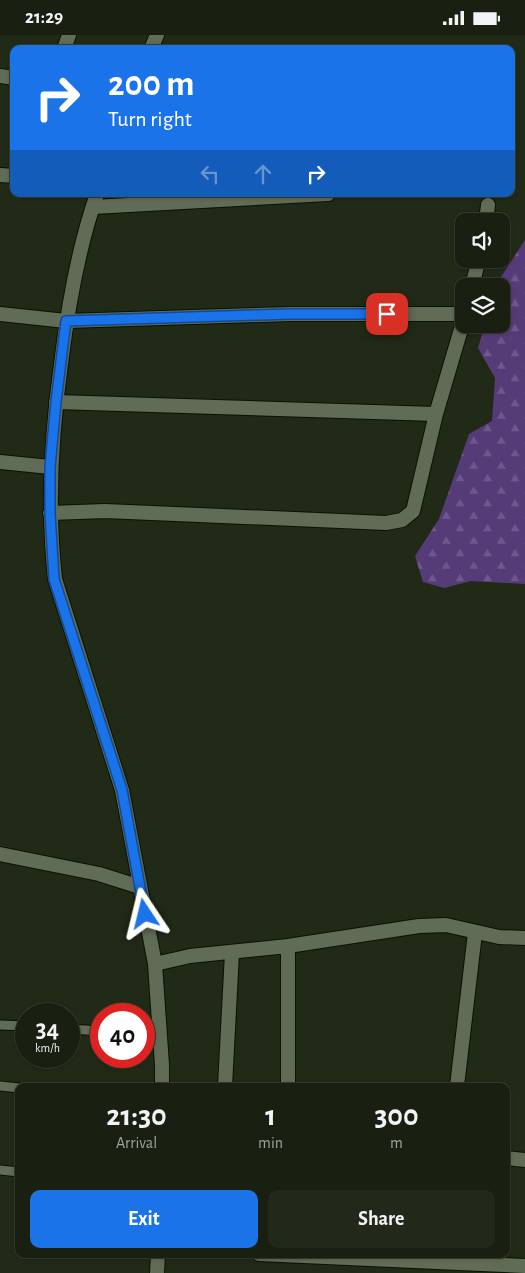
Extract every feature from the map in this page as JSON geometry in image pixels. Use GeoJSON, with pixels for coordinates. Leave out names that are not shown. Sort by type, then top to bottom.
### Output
{"type":"FeatureCollection","features":[{"type":"Feature","properties":{"kind":"street"},"geometry":{"type":"LineString","coordinates":[[162,1083],[155,963],[122,790],[54,579],[50,513],[50,467],[66,321],[84,233],[95,200],[219,197]]}},
{"type":"Feature","properties":{"kind":"street"},"geometry":{"type":"LineString","coordinates":[[487,213],[488,205]]}},
{"type":"Feature","properties":{"kind":"street"},"geometry":{"type":"LineString","coordinates":[[0,315],[66,321],[290,314],[455,314]]}},
{"type":"Feature","properties":{"kind":"street"},"geometry":{"type":"LineString","coordinates":[[50,513],[105,511],[386,523],[402,520],[413,511],[436,414],[460,333]]}},
{"type":"Feature","properties":{"kind":"street"},"geometry":{"type":"LineString","coordinates":[[56,402],[436,414]]}},
{"type":"Feature","properties":{"kind":"street"},"geometry":{"type":"LineString","coordinates":[[0,462],[50,467]]}},
{"type":"Feature","properties":{"kind":"street"},"geometry":{"type":"LineString","coordinates":[[0,854],[99,874],[140,887]]}},
{"type":"Feature","properties":{"kind":"street"},"geometry":{"type":"LineString","coordinates":[[155,963],[190,956],[288,946],[419,926],[446,925],[499,937],[525,938]]}},
{"type":"Feature","properties":{"kind":"street"},"geometry":{"type":"LineString","coordinates":[[457,1083],[475,933]]}},
{"type":"Feature","properties":{"kind":"street"},"geometry":{"type":"LineString","coordinates":[[288,946],[288,1083]]}},
{"type":"Feature","properties":{"kind":"street"},"geometry":{"type":"LineString","coordinates":[[225,1083],[232,953]]}},
{"type":"Feature","properties":{"kind":"street"},"geometry":{"type":"LineString","coordinates":[[510,1158],[525,1160]]}},
{"type":"Feature","properties":{"kind":"street"},"geometry":{"type":"LineString","coordinates":[[157,1273],[158,1258]]}},
{"type":"Feature","properties":{"kind":"street"},"geometry":{"type":"LineString","coordinates":[[347,1258],[525,1266]]}},
{"type":"Feature","properties":{"kind":"lane"},"geometry":{"type":"LineString","coordinates":[[0,1025],[15,1026]]}},
{"type":"Feature","properties":{"kind":"lane"},"geometry":{"type":"LineString","coordinates":[[155,1034],[160,1034]]}},
{"type":"Feature","properties":{"kind":"lane"},"geometry":{"type":"LineString","coordinates":[[0,1086],[15,1087]]}},
{"type":"Feature","properties":{"kind":"lane"},"geometry":{"type":"LineString","coordinates":[[0,1170],[15,1172]]}},
{"type":"Feature","properties":{"kind":"green space"},"geometry":{"type":"Polygon","coordinates":[[[525,240],[525,584],[471,581],[444,588],[423,582],[415,556],[439,519],[469,434],[492,421],[495,378],[478,348],[482,333],[510,333],[510,278],[500,278],[507,268],[510,268],[510,263],[525,240]]]}},
{"type":"Feature","properties":{"kind":"route"},"geometry":{"type":"LineString","coordinates":[[145,914],[122,790],[54,579],[51,548],[50,467],[66,321],[290,314],[387,314]]}}]}
